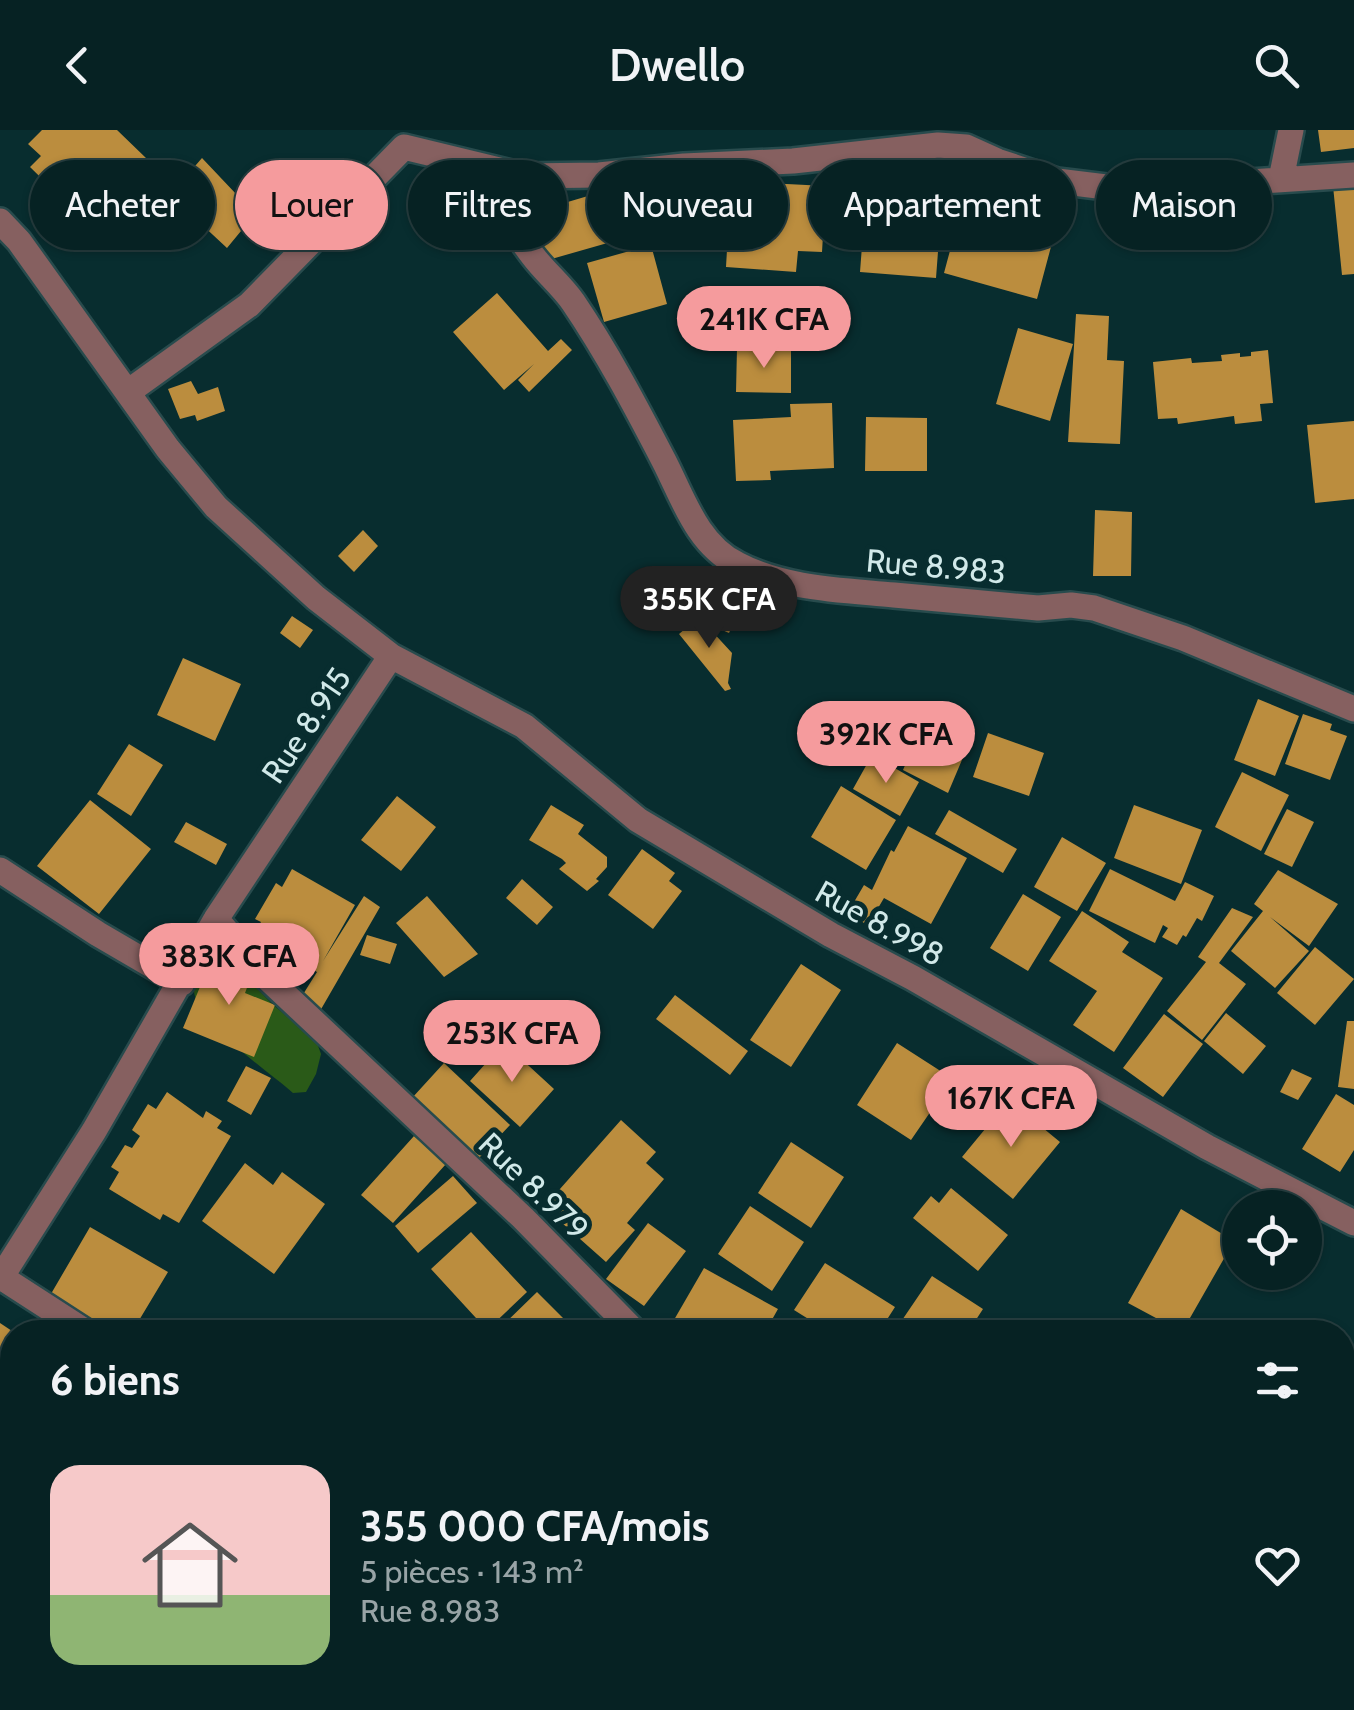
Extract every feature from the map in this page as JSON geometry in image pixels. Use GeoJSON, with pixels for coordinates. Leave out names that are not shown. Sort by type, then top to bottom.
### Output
{"type":"FeatureCollection","features":[{"type":"Feature","properties":{"kind":"street"},"geometry":{"type":"LineString","coordinates":[[1282,179],[1291,130]]}},
{"type":"Feature","properties":{"kind":"street"},"geometry":{"type":"LineString","coordinates":[[567,175],[793,161],[938,145],[958,138],[1057,181],[1106,187],[1157,188],[1354,175]]}},
{"type":"Feature","properties":{"kind":"street"},"geometry":{"type":"LineString","coordinates":[[128,392],[249,306],[402,139],[460,160]]}},
{"type":"Feature","properties":{"kind":"street","name":"Rue 8.915"},"geometry":{"type":"LineString","coordinates":[[0,221],[19,241],[168,449],[216,507],[316,598],[390,656],[216,919],[94,1132],[1,1278]]}},
{"type":"Feature","properties":{"kind":"street","name":"Rue 8.983"},"geometry":{"type":"LineString","coordinates":[[529,250],[570,298],[614,366],[698,525],[714,549],[737,564],[773,578],[828,589],[1038,608],[1094,608],[1183,638],[1354,710]]}},
{"type":"Feature","properties":{"kind":"street","name":"Rue 8.998"},"geometry":{"type":"LineString","coordinates":[[390,656],[524,726],[638,820],[831,935],[1207,1147],[1354,1223]]}},
{"type":"Feature","properties":{"kind":"street"},"geometry":{"type":"LineString","coordinates":[[0,870],[98,934],[182,982]]}},
{"type":"Feature","properties":{"kind":"street","name":"Rue 8.979"},"geometry":{"type":"LineString","coordinates":[[216,919],[264,975],[522,1218],[623,1320]]}},
{"type":"Feature","properties":{"kind":"street"},"geometry":{"type":"LineString","coordinates":[[1,1278],[67,1320]]}},
{"type":"Feature","properties":{"kind":"green space"},"geometry":{"type":"Polygon","coordinates":[[[222,951],[272,1004],[316,1040],[321,1054],[306,1092],[293,1093],[252,1060],[199,1005],[194,992],[197,972],[207,955],[222,951]]]}},
{"type":"Feature","properties":{"kind":"building"},"geometry":{"type":"Polygon","coordinates":[[[42,130],[117,130],[146,158],[37,160],[41,156],[28,144],[42,130]]]}},
{"type":"Feature","properties":{"kind":"building"},"geometry":{"type":"Polygon","coordinates":[[[1318,130],[1354,130],[1354,148],[1321,152],[1318,130]]]}},
{"type":"Feature","properties":{"kind":"building"},"geometry":{"type":"Polygon","coordinates":[[[215,172],[235,193],[235,238],[227,248],[215,237],[215,172]]]}},
{"type":"Feature","properties":{"kind":"building"},"geometry":{"type":"Polygon","coordinates":[[[788,184],[808,185],[808,250],[822,252],[798,251],[796,272],[726,267],[727,250],[788,250],[788,184]]]}},
{"type":"Feature","properties":{"kind":"building"},"geometry":{"type":"Polygon","coordinates":[[[1354,184],[1354,274],[1342,275],[1333,186],[1354,184]]]}},
{"type":"Feature","properties":{"kind":"building"},"geometry":{"type":"Polygon","coordinates":[[[587,196],[587,249],[541,262],[538,250],[567,250],[567,202],[587,196]]]}},
{"type":"Feature","properties":{"kind":"building"},"geometry":{"type":"Polygon","coordinates":[[[633,250],[652,250],[667,304],[604,322],[587,263],[633,250]]]}},
{"type":"Feature","properties":{"kind":"building"},"geometry":{"type":"Polygon","coordinates":[[[862,250],[938,250],[936,278],[860,272],[862,250]]]}},
{"type":"Feature","properties":{"kind":"building"},"geometry":{"type":"Polygon","coordinates":[[[950,250],[1050,250],[1037,299],[944,273],[950,250]]]}},
{"type":"Feature","properties":{"kind":"building"},"geometry":{"type":"Polygon","coordinates":[[[497,293],[548,351],[561,339],[572,350],[529,392],[518,380],[534,364],[504,390],[453,332],[497,293]]]}},
{"type":"Feature","properties":{"kind":"building"},"geometry":{"type":"Polygon","coordinates":[[[1076,314],[1109,316],[1107,360],[1124,361],[1120,444],[1068,442],[1076,314]]]}},
{"type":"Feature","properties":{"kind":"building"},"geometry":{"type":"Polygon","coordinates":[[[1018,328],[1073,344],[1050,421],[996,404],[1018,328]]]}},
{"type":"Feature","properties":{"kind":"building"},"geometry":{"type":"Polygon","coordinates":[[[737,348],[791,349],[791,393],[736,392],[737,348]]]}},
{"type":"Feature","properties":{"kind":"building"},"geometry":{"type":"Polygon","coordinates":[[[1268,350],[1273,403],[1260,404],[1262,421],[1235,424],[1234,416],[1178,424],[1177,418],[1158,419],[1153,362],[1191,358],[1192,363],[1222,361],[1221,355],[1251,356],[1251,352],[1268,350]]]}},
{"type":"Feature","properties":{"kind":"building"},"geometry":{"type":"Polygon","coordinates":[[[191,381],[198,394],[218,387],[225,411],[197,421],[195,415],[180,419],[168,389],[191,381]]]}},
{"type":"Feature","properties":{"kind":"building"},"geometry":{"type":"Polygon","coordinates":[[[832,403],[834,468],[770,471],[771,480],[736,481],[733,420],[791,417],[790,404],[832,403]]]}},
{"type":"Feature","properties":{"kind":"building"},"geometry":{"type":"Polygon","coordinates":[[[866,417],[927,418],[927,471],[865,471],[866,417]]]}},
{"type":"Feature","properties":{"kind":"building"},"geometry":{"type":"Polygon","coordinates":[[[1354,421],[1354,499],[1315,503],[1307,425],[1354,421]]]}},
{"type":"Feature","properties":{"kind":"building"},"geometry":{"type":"Polygon","coordinates":[[[1095,510],[1132,512],[1131,576],[1093,576],[1095,510]]]}},
{"type":"Feature","properties":{"kind":"building"},"geometry":{"type":"Polygon","coordinates":[[[363,530],[378,546],[354,572],[338,556],[363,530]]]}},
{"type":"Feature","properties":{"kind":"building"},"geometry":{"type":"Polygon","coordinates":[[[694,568],[747,592],[729,633],[706,623],[715,602],[685,589],[694,568]]]}},
{"type":"Feature","properties":{"kind":"building"},"geometry":{"type":"Polygon","coordinates":[[[292,616],[313,630],[300,648],[280,633],[292,616]]]}},
{"type":"Feature","properties":{"kind":"building"},"geometry":{"type":"Polygon","coordinates":[[[699,617],[732,653],[728,683],[731,689],[725,691],[679,634],[699,617]]]}},
{"type":"Feature","properties":{"kind":"building"},"geometry":{"type":"Polygon","coordinates":[[[183,658],[241,684],[215,741],[157,715],[183,658]]]}},
{"type":"Feature","properties":{"kind":"building"},"geometry":{"type":"Polygon","coordinates":[[[1258,699],[1299,716],[1275,776],[1234,760],[1258,699]]]}},
{"type":"Feature","properties":{"kind":"building"},"geometry":{"type":"Polygon","coordinates":[[[929,709],[975,729],[948,793],[903,770],[929,709]]]}},
{"type":"Feature","properties":{"kind":"building"},"geometry":{"type":"Polygon","coordinates":[[[1303,714],[1332,724],[1330,730],[1347,736],[1330,780],[1285,764],[1303,714]]]}},
{"type":"Feature","properties":{"kind":"building"},"geometry":{"type":"Polygon","coordinates":[[[988,733],[1044,753],[1029,796],[973,777],[988,733]]]}},
{"type":"Feature","properties":{"kind":"building"},"geometry":{"type":"Polygon","coordinates":[[[129,744],[163,765],[131,816],[97,794],[129,744]]]}},
{"type":"Feature","properties":{"kind":"building"},"geometry":{"type":"Polygon","coordinates":[[[872,755],[919,782],[900,816],[853,789],[872,755]]]}},
{"type":"Feature","properties":{"kind":"building"},"geometry":{"type":"Polygon","coordinates":[[[1242,772],[1289,795],[1261,851],[1215,827],[1242,772]]]}},
{"type":"Feature","properties":{"kind":"building"},"geometry":{"type":"Polygon","coordinates":[[[841,786],[896,820],[866,870],[811,837],[841,786]]]}},
{"type":"Feature","properties":{"kind":"building"},"geometry":{"type":"Polygon","coordinates":[[[397,796],[436,827],[401,871],[361,840],[397,796]]]}},
{"type":"Feature","properties":{"kind":"building"},"geometry":{"type":"Polygon","coordinates":[[[90,800],[151,849],[99,914],[37,866],[90,800]]]}},
{"type":"Feature","properties":{"kind":"building"},"geometry":{"type":"Polygon","coordinates":[[[551,805],[584,825],[578,834],[607,857],[607,867],[596,879],[599,881],[587,891],[559,869],[566,863],[562,859],[529,840],[551,805]]]}},
{"type":"Feature","properties":{"kind":"building"},"geometry":{"type":"Polygon","coordinates":[[[1134,805],[1202,830],[1181,884],[1114,858],[1134,805]]]}},
{"type":"Feature","properties":{"kind":"building"},"geometry":{"type":"Polygon","coordinates":[[[1287,809],[1314,822],[1292,867],[1264,854],[1287,809]]]}},
{"type":"Feature","properties":{"kind":"building"},"geometry":{"type":"Polygon","coordinates":[[[949,810],[1017,849],[1003,873],[935,834],[949,810]]]}},
{"type":"Feature","properties":{"kind":"building"},"geometry":{"type":"Polygon","coordinates":[[[186,822],[227,844],[216,865],[174,842],[186,822]]]}},
{"type":"Feature","properties":{"kind":"building"},"geometry":{"type":"Polygon","coordinates":[[[908,826],[967,858],[931,924],[884,898],[868,925],[847,914],[864,885],[872,890],[891,850],[894,852],[908,826]]]}},
{"type":"Feature","properties":{"kind":"building"},"geometry":{"type":"Polygon","coordinates":[[[1062,837],[1106,863],[1077,911],[1034,887],[1062,837]]]}},
{"type":"Feature","properties":{"kind":"building"},"geometry":{"type":"Polygon","coordinates":[[[642,849],[675,873],[669,881],[682,891],[653,929],[608,895],[642,849]]]}},
{"type":"Feature","properties":{"kind":"building"},"geometry":{"type":"Polygon","coordinates":[[[292,869],[355,905],[323,961],[364,896],[380,907],[320,1011],[302,996],[317,972],[253,935],[261,922],[255,919],[276,883],[282,887],[292,869]]]}},
{"type":"Feature","properties":{"kind":"building"},"geometry":{"type":"Polygon","coordinates":[[[1110,869],[1175,901],[1185,882],[1214,896],[1202,921],[1197,918],[1177,945],[1162,937],[1168,928],[1163,925],[1155,943],[1089,911],[1110,869]]]}},
{"type":"Feature","properties":{"kind":"building"},"geometry":{"type":"Polygon","coordinates":[[[1278,870],[1338,904],[1309,946],[1270,917],[1309,951],[1275,988],[1231,951],[1263,911],[1254,904],[1278,870]]]}},
{"type":"Feature","properties":{"kind":"building"},"geometry":{"type":"Polygon","coordinates":[[[522,879],[553,907],[537,925],[506,898],[522,879]]]}},
{"type":"Feature","properties":{"kind":"building"},"geometry":{"type":"Polygon","coordinates":[[[1023,894],[1061,917],[1028,971],[990,948],[1023,894]]]}},
{"type":"Feature","properties":{"kind":"building"},"geometry":{"type":"Polygon","coordinates":[[[427,896],[478,954],[444,977],[396,923],[427,896]]]}},
{"type":"Feature","properties":{"kind":"building"},"geometry":{"type":"Polygon","coordinates":[[[1232,908],[1253,917],[1219,963],[1246,984],[1202,1040],[1167,1011],[1206,962],[1198,957],[1232,908]]]}},
{"type":"Feature","properties":{"kind":"building"},"geometry":{"type":"Polygon","coordinates":[[[1082,911],[1129,942],[1122,952],[1163,978],[1114,1052],[1073,1025],[1097,991],[1049,961],[1082,911]]]}},
{"type":"Feature","properties":{"kind":"building"},"geometry":{"type":"Polygon","coordinates":[[[367,935],[397,944],[390,964],[360,955],[367,935]]]}},
{"type":"Feature","properties":{"kind":"building"},"geometry":{"type":"Polygon","coordinates":[[[1315,947],[1354,979],[1315,1025],[1277,993],[1315,947]]]}},
{"type":"Feature","properties":{"kind":"building"},"geometry":{"type":"Polygon","coordinates":[[[214,953],[254,969],[245,993],[275,1005],[254,1057],[183,1028],[214,953]]]}},
{"type":"Feature","properties":{"kind":"building"},"geometry":{"type":"Polygon","coordinates":[[[801,964],[841,990],[791,1067],[750,1040],[801,964]]]}},
{"type":"Feature","properties":{"kind":"building"},"geometry":{"type":"Polygon","coordinates":[[[675,995],[748,1051],[730,1075],[656,1019],[675,995]]]}},
{"type":"Feature","properties":{"kind":"building"},"geometry":{"type":"Polygon","coordinates":[[[1226,1013],[1266,1046],[1243,1074],[1204,1041],[1226,1013]]]}},
{"type":"Feature","properties":{"kind":"building"},"geometry":{"type":"Polygon","coordinates":[[[1164,1014],[1203,1044],[1163,1097],[1123,1068],[1164,1014]]]}},
{"type":"Feature","properties":{"kind":"building"},"geometry":{"type":"Polygon","coordinates":[[[1347,1021],[1354,1021],[1354,1089],[1338,1087],[1347,1021]]]}},
{"type":"Feature","properties":{"kind":"building"},"geometry":{"type":"Polygon","coordinates":[[[504,1043],[554,1089],[520,1127],[470,1081],[504,1043]]]}},
{"type":"Feature","properties":{"kind":"building"},"geometry":{"type":"Polygon","coordinates":[[[897,1043],[953,1079],[911,1140],[857,1105],[897,1043]]]}},
{"type":"Feature","properties":{"kind":"building"},"geometry":{"type":"Polygon","coordinates":[[[444,1063],[510,1125],[478,1159],[412,1098],[444,1063]]]}},
{"type":"Feature","properties":{"kind":"building"},"geometry":{"type":"Polygon","coordinates":[[[246,1066],[271,1078],[251,1115],[227,1101],[246,1066]]]}},
{"type":"Feature","properties":{"kind":"building"},"geometry":{"type":"Polygon","coordinates":[[[1292,1069],[1312,1078],[1298,1100],[1280,1092],[1292,1069]]]}},
{"type":"Feature","properties":{"kind":"building"},"geometry":{"type":"Polygon","coordinates":[[[167,1092],[203,1118],[206,1111],[222,1121],[217,1128],[231,1136],[179,1223],[163,1214],[160,1220],[109,1189],[119,1172],[111,1167],[125,1145],[132,1148],[140,1136],[132,1130],[148,1104],[156,1109],[167,1092]]]}},
{"type":"Feature","properties":{"kind":"building"},"geometry":{"type":"Polygon","coordinates":[[[1336,1094],[1354,1105],[1354,1150],[1340,1172],[1302,1149],[1336,1094]]]}},
{"type":"Feature","properties":{"kind":"building"},"geometry":{"type":"Polygon","coordinates":[[[1009,1100],[1060,1142],[1013,1199],[962,1157],[1009,1100]]]}},
{"type":"Feature","properties":{"kind":"building"},"geometry":{"type":"Polygon","coordinates":[[[621,1120],[656,1152],[646,1163],[664,1179],[627,1223],[635,1230],[606,1262],[544,1207],[621,1120]]]}},
{"type":"Feature","properties":{"kind":"building"},"geometry":{"type":"Polygon","coordinates":[[[414,1136],[446,1164],[393,1223],[361,1195],[414,1136]]]}},
{"type":"Feature","properties":{"kind":"building"},"geometry":{"type":"Polygon","coordinates":[[[791,1142],[844,1177],[811,1228],[758,1193],[791,1142]]]}},
{"type":"Feature","properties":{"kind":"building"},"geometry":{"type":"Polygon","coordinates":[[[245,1163],[273,1185],[282,1172],[325,1204],[274,1274],[202,1221],[245,1163]]]}},
{"type":"Feature","properties":{"kind":"building"},"geometry":{"type":"Polygon","coordinates":[[[453,1176],[477,1203],[418,1253],[395,1226],[453,1176]]]}},
{"type":"Feature","properties":{"kind":"building"},"geometry":{"type":"Polygon","coordinates":[[[951,1188],[1008,1235],[978,1271],[913,1218],[931,1196],[939,1203],[951,1188]]]}},
{"type":"Feature","properties":{"kind":"building"},"geometry":{"type":"Polygon","coordinates":[[[750,1206],[804,1242],[772,1291],[718,1254],[750,1206]]]}},
{"type":"Feature","properties":{"kind":"building"},"geometry":{"type":"Polygon","coordinates":[[[1181,1209],[1222,1234],[1222,1262],[1189,1320],[1160,1320],[1128,1303],[1181,1209]]]}},
{"type":"Feature","properties":{"kind":"building"},"geometry":{"type":"Polygon","coordinates":[[[648,1223],[686,1251],[644,1306],[606,1279],[648,1223]]]}},
{"type":"Feature","properties":{"kind":"building"},"geometry":{"type":"Polygon","coordinates":[[[90,1227],[168,1272],[139,1320],[84,1320],[48,1299],[90,1227]]]}},
{"type":"Feature","properties":{"kind":"building"},"geometry":{"type":"Polygon","coordinates":[[[471,1232],[527,1292],[498,1320],[478,1320],[431,1269],[471,1232]]]}},
{"type":"Feature","properties":{"kind":"building"},"geometry":{"type":"Polygon","coordinates":[[[825,1263],[895,1307],[887,1320],[810,1320],[794,1310],[825,1263]]]}},
{"type":"Feature","properties":{"kind":"building"},"geometry":{"type":"Polygon","coordinates":[[[704,1268],[778,1309],[772,1320],[674,1320],[704,1268]]]}},
{"type":"Feature","properties":{"kind":"building"},"geometry":{"type":"Polygon","coordinates":[[[932,1276],[983,1309],[976,1320],[902,1320],[932,1276]]]}},
{"type":"Feature","properties":{"kind":"building"},"geometry":{"type":"Polygon","coordinates":[[[537,1292],[565,1320],[508,1320],[537,1292]]]}}]}
